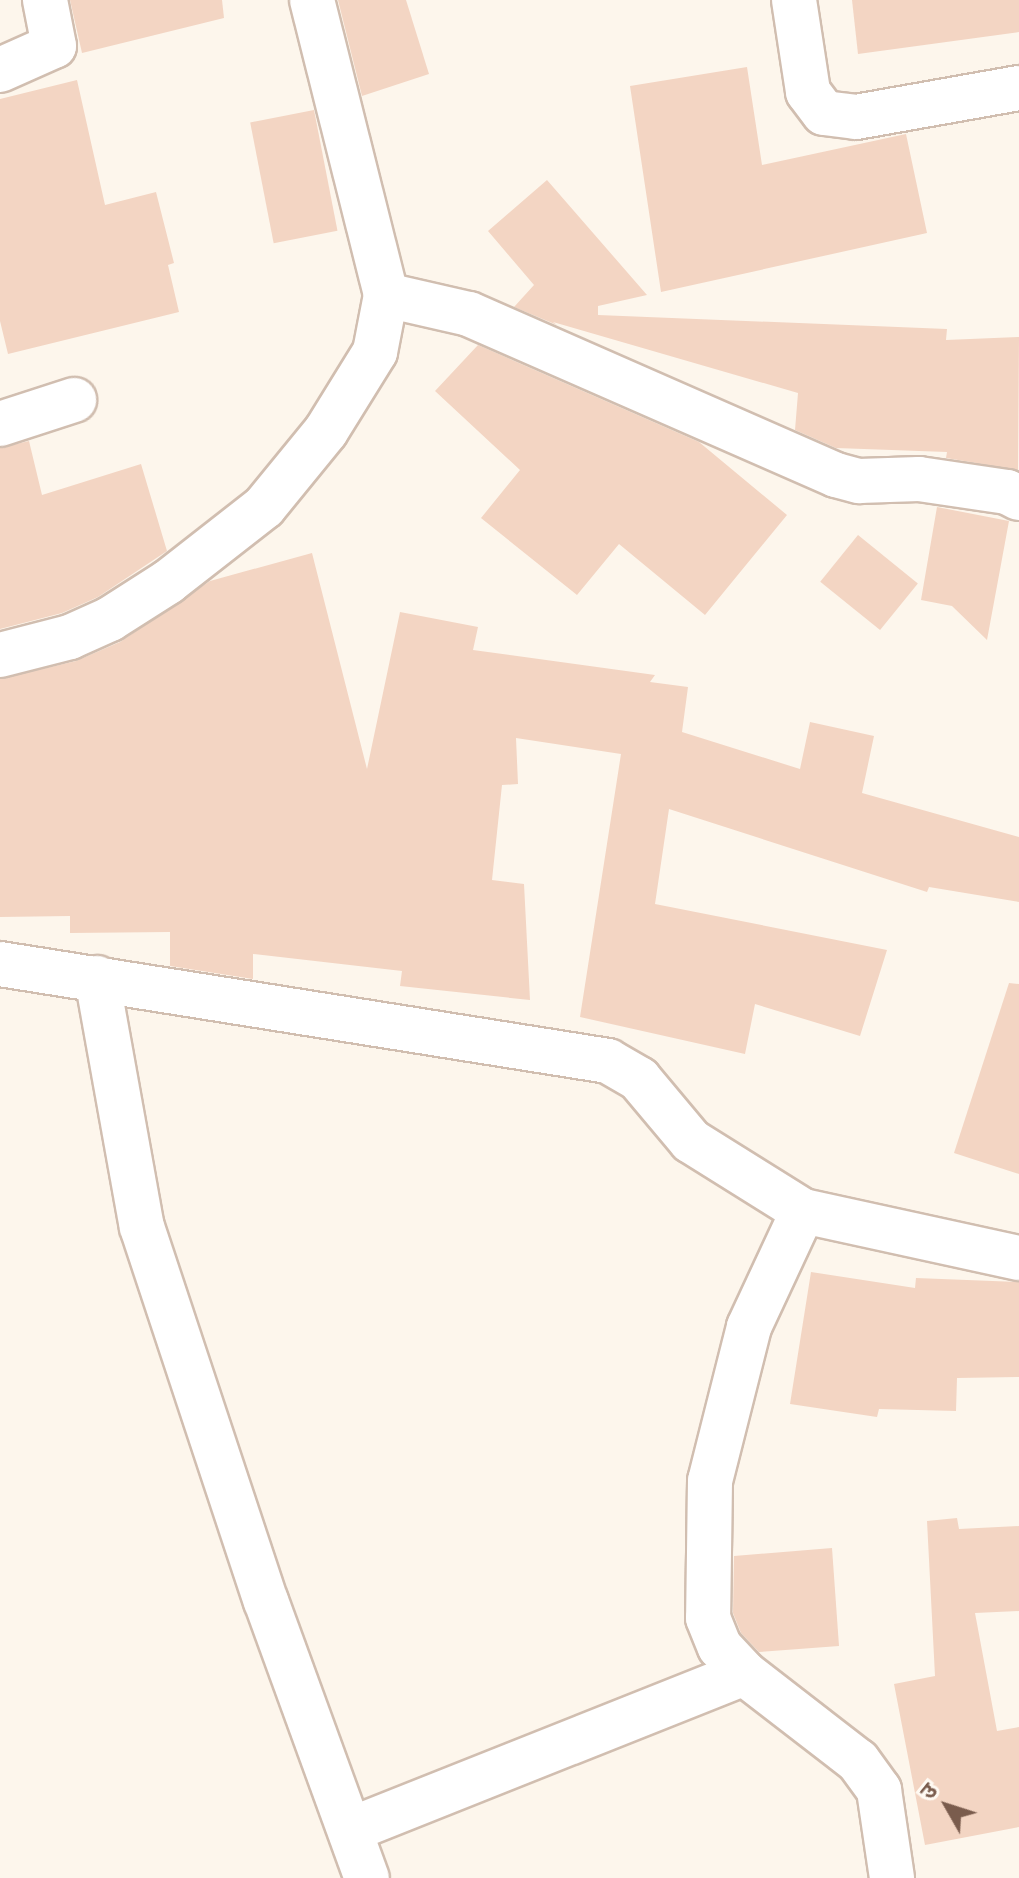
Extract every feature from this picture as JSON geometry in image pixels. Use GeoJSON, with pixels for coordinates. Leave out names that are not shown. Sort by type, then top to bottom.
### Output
{"type":"FeatureCollection","features":[{"type":"Feature","properties":{"kind":"street"},"geometry":{"type":"LineString","coordinates":[[0,70],[54,46],[45,0]]}},
{"type":"Feature","properties":{"kind":"street"},"geometry":{"type":"LineString","coordinates":[[0,655],[70,637],[168,582],[264,507],[314,445],[375,352],[386,295],[312,0]]}},
{"type":"Feature","properties":{"kind":"street"},"geometry":{"type":"LineString","coordinates":[[794,0],[808,92],[824,113],[856,117],[1019,88]]}},
{"type":"Feature","properties":{"kind":"street"},"geometry":{"type":"LineString","coordinates":[[386,295],[469,314],[836,475],[859,481],[919,479],[1007,492],[1019,498]]}},
{"type":"Feature","properties":{"kind":"street"},"geometry":{"type":"LineString","coordinates":[[0,424],[74,400]]}},
{"type":"Feature","properties":{"kind":"street"},"geometry":{"type":"LineString","coordinates":[[0,964],[608,1061],[639,1079],[691,1141],[803,1211],[1019,1258]]}},
{"type":"Feature","properties":{"kind":"street"},"geometry":{"type":"LineString","coordinates":[[97,978],[142,1227],[266,1601],[367,1878]]}},
{"type":"Feature","properties":{"kind":"street"},"geometry":{"type":"LineString","coordinates":[[803,1211],[749,1327],[710,1481],[708,1618],[720,1647],[744,1673],[858,1761],[879,1790],[892,1878]]}},
{"type":"Feature","properties":{"kind":"street"},"geometry":{"type":"LineString","coordinates":[[350,1830],[744,1673]]}},
{"type":"Feature","properties":{"kind":"building"},"geometry":{"type":"Polygon","coordinates":[[[70,0],[222,0],[224,18],[82,53],[70,0]]]}},
{"type":"Feature","properties":{"kind":"building"},"geometry":{"type":"Polygon","coordinates":[[[338,0],[406,0],[429,74],[362,96],[338,0]]]}},
{"type":"Feature","properties":{"kind":"building"},"geometry":{"type":"Polygon","coordinates":[[[852,0],[1019,0],[1019,32],[858,54],[852,0]]]}},
{"type":"Feature","properties":{"kind":"building"},"geometry":{"type":"Polygon","coordinates":[[[747,67],[762,165],[906,134],[927,233],[661,292],[630,86],[747,67]]]}},
{"type":"Feature","properties":{"kind":"building"},"geometry":{"type":"Polygon","coordinates":[[[77,80],[105,205],[156,192],[174,263],[168,265],[179,312],[8,354],[0,321],[0,99],[77,80]]]}},
{"type":"Feature","properties":{"kind":"building"},"geometry":{"type":"Polygon","coordinates":[[[314,110],[337,231],[274,243],[250,122],[314,110]]]}},
{"type":"Feature","properties":{"kind":"building"},"geometry":{"type":"Polygon","coordinates":[[[547,180],[647,295],[598,306],[598,315],[947,329],[946,340],[1019,337],[1018,470],[946,458],[947,452],[836,448],[795,430],[798,393],[553,322],[557,325],[514,307],[534,285],[488,231],[547,180]]]}},
{"type":"Feature","properties":{"kind":"building"},"geometry":{"type":"Polygon","coordinates":[[[478,345],[699,442],[787,515],[705,615],[619,544],[577,595],[481,518],[520,470],[435,391],[478,345]]]}},
{"type":"Feature","properties":{"kind":"building"},"geometry":{"type":"Polygon","coordinates":[[[29,441],[42,495],[141,464],[167,551],[98,597],[62,613],[0,629],[0,448],[29,441]]]}},
{"type":"Feature","properties":{"kind":"building"},"geometry":{"type":"Polygon","coordinates":[[[937,507],[1009,521],[987,640],[952,606],[921,600],[937,507]]]}},
{"type":"Feature","properties":{"kind":"building"},"geometry":{"type":"Polygon","coordinates":[[[858,535],[918,583],[880,630],[820,582],[858,535]]]}},
{"type":"Feature","properties":{"kind":"building"},"geometry":{"type":"Polygon","coordinates":[[[312,553],[367,769],[400,612],[478,627],[473,650],[655,675],[650,682],[688,687],[682,732],[800,769],[810,722],[874,736],[862,793],[1019,837],[1019,902],[929,887],[927,892],[669,809],[655,904],[887,950],[860,1036],[755,1004],[745,1054],[580,1017],[621,754],[516,738],[518,784],[502,785],[492,880],[524,884],[530,1000],[400,986],[402,971],[253,954],[253,979],[170,966],[170,932],[70,933],[70,916],[0,917],[0,679],[76,661],[120,642],[210,581],[312,553]]]}},
{"type":"Feature","properties":{"kind":"building"},"geometry":{"type":"Polygon","coordinates":[[[1009,983],[1019,984],[1019,1174],[954,1153],[1009,983]]]}},
{"type":"Feature","properties":{"kind":"building"},"geometry":{"type":"Polygon","coordinates":[[[811,1272],[915,1288],[916,1278],[1019,1282],[1019,1377],[957,1378],[956,1411],[879,1409],[877,1417],[790,1404],[811,1272]]]}},
{"type":"Feature","properties":{"kind":"building"},"geometry":{"type":"Polygon","coordinates":[[[957,1518],[959,1529],[1019,1526],[1019,1611],[975,1613],[997,1731],[1019,1727],[1019,1827],[925,1845],[894,1684],[935,1676],[927,1521],[957,1518]]]}},
{"type":"Feature","properties":{"kind":"building"},"geometry":{"type":"Polygon","coordinates":[[[832,1548],[839,1646],[759,1652],[741,1633],[733,1613],[734,1556],[832,1548]]]}}]}
